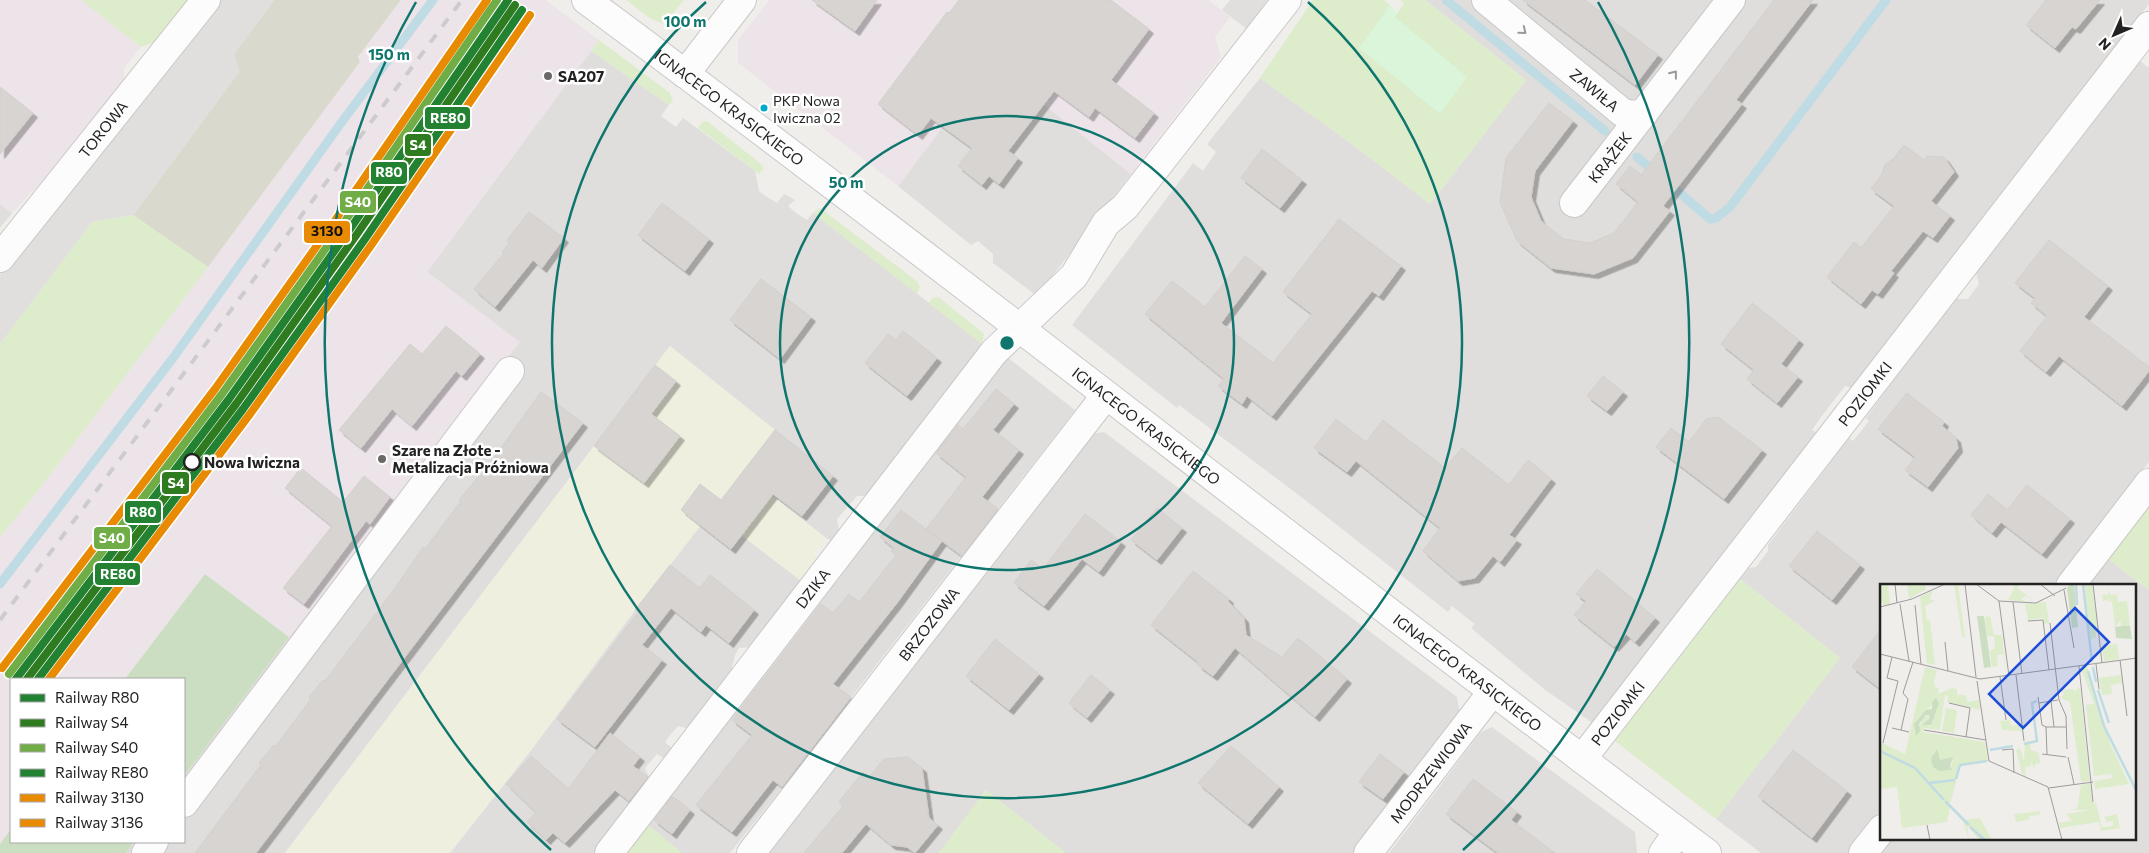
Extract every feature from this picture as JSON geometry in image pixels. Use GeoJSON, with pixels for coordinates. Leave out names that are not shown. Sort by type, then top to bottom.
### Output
{"type":"FeatureCollection","features":[{"type":"Feature","properties":{"kind":"street","name":"TOROWA"},"geometry":{"type":"LineString","coordinates":[[0,258],[206,0]]}},
{"type":"Feature","properties":{"kind":"street","name":"IGNACEGO KRASICKIEGO"},"geometry":{"type":"LineString","coordinates":[[586,0],[1020,328],[1582,759],[1670,842],[1707,853]]}},
{"type":"Feature","properties":{"kind":"street"},"geometry":{"type":"LineString","coordinates":[[685,74],[742,0]]}},
{"type":"Feature","properties":{"kind":"street","name":"DZIKA"},"geometry":{"type":"LineString","coordinates":[[608,853],[988,360],[1074,276],[1106,223],[1125,207],[1287,0]]}},
{"type":"Feature","properties":{"kind":"street","name":"ZAWIŁA"},"geometry":{"type":"LineString","coordinates":[[1486,0],[1623,113],[1633,116],[1644,113]]}},
{"type":"Feature","properties":{"kind":"street"},"geometry":{"type":"LineString","coordinates":[[1644,113],[1731,0]]}},
{"type":"Feature","properties":{"kind":"street","name":"POZIOMKI"},"geometry":{"type":"LineString","coordinates":[[1582,759],[2149,26]]}},
{"type":"Feature","properties":{"kind":"street","name":"KRĄŻEK"},"geometry":{"type":"LineString","coordinates":[[1574,203],[1644,113]]}},
{"type":"Feature","properties":{"kind":"street"},"geometry":{"type":"LineString","coordinates":[[185,802],[510,370]]}},
{"type":"Feature","properties":{"kind":"street","name":"BRZOZOWA"},"geometry":{"type":"LineString","coordinates":[[751,853],[1106,395]]}},
{"type":"Feature","properties":{"kind":"street"},"geometry":{"type":"LineString","coordinates":[[2072,584],[2149,483]]}},
{"type":"Feature","properties":{"kind":"street","name":"MODRZEWIOWA"},"geometry":{"type":"LineString","coordinates":[[1368,853],[1492,691]]}},
{"type":"Feature","properties":{"kind":"street"},"geometry":{"type":"LineString","coordinates":[[1863,853],[1880,832]]}},
{"type":"Feature","properties":{"kind":"shaded area"},"geometry":{"type":"Polygon","coordinates":[[[0,0],[81,0],[141,47],[124,68],[124,86],[55,175],[41,182],[12,213],[0,204],[0,0]]]}},
{"type":"Feature","properties":{"kind":"shaded area"},"geometry":{"type":"Polygon","coordinates":[[[215,0],[274,0],[234,54],[239,72],[133,215],[92,222],[0,344],[0,275],[215,0]]]}},
{"type":"Feature","properties":{"kind":"shaded area"},"geometry":{"type":"Polygon","coordinates":[[[274,0],[401,0],[358,57],[360,62],[208,267],[133,215],[239,72],[234,54],[274,0]]]}},
{"type":"Feature","properties":{"kind":"shaded area"},"geometry":{"type":"Polygon","coordinates":[[[401,0],[546,0],[599,40],[427,272],[520,342],[289,637],[205,574],[126,678],[10,678],[10,830],[0,844],[0,537],[37,492],[208,267],[360,62],[358,58],[401,0]]]}},
{"type":"Feature","properties":{"kind":"shaded area"},"geometry":{"type":"Polygon","coordinates":[[[769,0],[1209,0],[1230,17],[1215,37],[1221,57],[1131,174],[991,62],[898,186],[738,63],[738,40],[769,0]]]}},
{"type":"Feature","properties":{"kind":"shaded area"},"geometry":{"type":"Polygon","coordinates":[[[1230,0],[1267,0],[1248,30],[1222,10],[1230,0]]]}},
{"type":"Feature","properties":{"kind":"shaded area"},"geometry":{"type":"Polygon","coordinates":[[[1425,0],[2149,0],[2149,4],[1852,388],[1845,386],[1821,417],[1812,430],[1818,433],[1594,724],[1544,689],[1471,628],[1475,624],[1452,606],[1448,612],[1300,496],[1179,405],[1177,408],[1072,325],[1193,163],[1203,171],[1216,152],[1207,144],[1260,78],[1356,147],[1430,204],[1526,80],[1425,0]]]}},
{"type":"Feature","properties":{"kind":"shaded area"},"geometry":{"type":"Polygon","coordinates":[[[591,51],[669,105],[661,116],[669,122],[676,127],[683,118],[755,171],[759,191],[764,195],[777,203],[784,194],[795,200],[788,206],[796,213],[807,220],[813,213],[982,344],[870,496],[857,496],[837,519],[840,535],[835,542],[826,538],[742,472],[775,430],[670,346],[285,853],[126,853],[133,843],[185,843],[185,775],[289,637],[519,342],[427,272],[591,51]]]}},
{"type":"Feature","properties":{"kind":"shaded area"},"geometry":{"type":"Polygon","coordinates":[[[2139,60],[2149,68],[2149,462],[2054,584],[1880,584],[1880,810],[1848,853],[1761,853],[1716,819],[1840,658],[1740,579],[1749,568],[1756,567],[1768,551],[1768,545],[1849,438],[1853,441],[1869,421],[1866,418],[1954,299],[1968,299],[1979,284],[1976,272],[2139,60]]]}},
{"type":"Feature","properties":{"kind":"shaded area"},"geometry":{"type":"Polygon","coordinates":[[[991,62],[1131,174],[1037,296],[993,263],[993,254],[978,241],[971,245],[898,186],[991,62]]]}},
{"type":"Feature","properties":{"kind":"shaded area"},"geometry":{"type":"Polygon","coordinates":[[[0,204],[12,213],[0,228],[0,204]]]}},
{"type":"Feature","properties":{"kind":"shaded area"},"geometry":{"type":"Polygon","coordinates":[[[1007,357],[1075,410],[730,853],[682,853],[643,821],[903,490],[906,490],[905,481],[1007,357]]]}},
{"type":"Feature","properties":{"kind":"shaded area"},"geometry":{"type":"Polygon","coordinates":[[[1104,432],[1457,697],[1460,716],[1355,853],[1066,853],[986,790],[939,853],[764,853],[1091,434],[1104,432]]]}},
{"type":"Feature","properties":{"kind":"shaded area"},"geometry":{"type":"Polygon","coordinates":[[[711,512],[804,583],[754,647],[739,648],[735,655],[729,680],[690,729],[678,726],[670,735],[665,742],[674,750],[667,760],[657,754],[645,768],[651,782],[595,853],[450,853],[535,745],[635,610],[711,512]]]}},
{"type":"Feature","properties":{"kind":"shaded area"},"geometry":{"type":"Polygon","coordinates":[[[2108,559],[2149,590],[2149,853],[1880,853],[1890,840],[2136,840],[2136,584],[2089,584],[2108,559]]]}},
{"type":"Feature","properties":{"kind":"shaded area"},"geometry":{"type":"Polygon","coordinates":[[[1492,727],[1635,832],[1637,853],[1389,853],[1481,732],[1492,727]]]}},
{"type":"Feature","properties":{"kind":"green space"},"geometry":{"type":"Polygon","coordinates":[[[81,0],[196,0],[166,38],[141,47],[81,0]]]}},
{"type":"Feature","properties":{"kind":"green space"},"geometry":{"type":"Polygon","coordinates":[[[626,0],[684,0],[672,15],[680,21],[664,23],[644,14],[626,0]]]}},
{"type":"Feature","properties":{"kind":"green space"},"geometry":{"type":"Polygon","coordinates":[[[1313,0],[1384,0],[1390,5],[1389,8],[1360,49],[1467,77],[1394,17],[1404,4],[1400,0],[1425,0],[1526,80],[1430,204],[1356,147],[1260,78],[1313,0]]]}},
{"type":"Feature","properties":{"kind":"green space"},"geometry":{"type":"Polygon","coordinates":[[[1390,5],[1397,13],[1395,17],[1467,77],[1440,114],[1359,48],[1390,5]]]}},
{"type":"Feature","properties":{"kind":"green space"},"geometry":{"type":"Polygon","coordinates":[[[599,40],[670,93],[673,101],[669,105],[591,51],[599,40]]]}},
{"type":"Feature","properties":{"kind":"green space"},"geometry":{"type":"Polygon","coordinates":[[[707,121],[761,164],[764,168],[759,174],[698,128],[702,122],[707,121]]]}},
{"type":"Feature","properties":{"kind":"green space"},"geometry":{"type":"Polygon","coordinates":[[[820,208],[918,282],[920,287],[917,294],[813,213],[820,208]]]}},
{"type":"Feature","properties":{"kind":"green space"},"geometry":{"type":"Polygon","coordinates":[[[133,215],[208,267],[37,492],[0,537],[0,344],[92,222],[133,215]]]}},
{"type":"Feature","properties":{"kind":"green space"},"geometry":{"type":"Polygon","coordinates":[[[938,297],[984,334],[982,344],[928,303],[933,298],[938,297]]]}},
{"type":"Feature","properties":{"kind":"green space"},"geometry":{"type":"Polygon","coordinates":[[[670,346],[775,430],[742,472],[826,538],[814,553],[818,562],[804,583],[711,512],[635,610],[535,745],[450,853],[285,853],[670,346]]]}},
{"type":"Feature","properties":{"kind":"green space"},"geometry":{"type":"Polygon","coordinates":[[[2149,506],[2149,590],[2108,559],[2149,506]]]}},
{"type":"Feature","properties":{"kind":"green space"},"geometry":{"type":"Polygon","coordinates":[[[205,574],[289,637],[185,775],[185,678],[126,678],[205,574]]]}},
{"type":"Feature","properties":{"kind":"green space"},"geometry":{"type":"Polygon","coordinates":[[[1740,579],[1840,658],[1716,819],[1615,741],[1740,579]]]}},
{"type":"Feature","properties":{"kind":"green space"},"geometry":{"type":"Polygon","coordinates":[[[986,790],[1066,853],[939,853],[986,790]]]}},
{"type":"Feature","properties":{"kind":"green space"},"geometry":{"type":"Polygon","coordinates":[[[643,821],[682,853],[619,853],[643,821]]]}},
{"type":"Feature","properties":{"kind":"green space"},"geometry":{"type":"Polygon","coordinates":[[[10,830],[10,843],[133,843],[126,853],[0,853],[0,844],[10,830]]]}},
{"type":"Feature","properties":{"kind":"building"},"geometry":{"type":"Polygon","coordinates":[[[812,0],[877,0],[855,31],[812,0]]]}},
{"type":"Feature","properties":{"kind":"building"},"geometry":{"type":"Polygon","coordinates":[[[959,0],[1111,0],[1149,29],[1111,80],[1154,113],[1135,138],[1095,108],[1089,117],[1054,91],[1008,151],[1018,158],[999,184],[989,176],[982,185],[958,166],[972,148],[931,118],[918,135],[878,104],[947,12],[949,13],[959,0]]]}},
{"type":"Feature","properties":{"kind":"building"},"geometry":{"type":"Polygon","coordinates":[[[1523,0],[1585,0],[1658,55],[1635,85],[1523,0]]]}},
{"type":"Feature","properties":{"kind":"building"},"geometry":{"type":"Polygon","coordinates":[[[1774,0],[1813,0],[1736,100],[1742,104],[1663,206],[1670,211],[1633,258],[1594,274],[1551,268],[1517,241],[1500,202],[1506,158],[1549,103],[1573,121],[1535,171],[1531,197],[1541,221],[1552,230],[1564,239],[1590,243],[1614,233],[1638,202],[1616,184],[1630,166],[1641,175],[1774,0]]]}},
{"type":"Feature","properties":{"kind":"building"},"geometry":{"type":"Polygon","coordinates":[[[2046,0],[2100,0],[2076,29],[2072,27],[2055,48],[2026,25],[2046,0]]]}},
{"type":"Feature","properties":{"kind":"building"},"geometry":{"type":"Polygon","coordinates":[[[0,87],[33,113],[0,154],[0,87]]]}},
{"type":"Feature","properties":{"kind":"building"},"geometry":{"type":"Polygon","coordinates":[[[1904,145],[1924,160],[1927,156],[1944,157],[1954,172],[1931,201],[1950,216],[1933,238],[1923,231],[1891,271],[1894,273],[1878,294],[1872,290],[1861,304],[1827,277],[1854,242],[1861,248],[1894,206],[1871,189],[1882,174],[1885,165],[1894,158],[1904,145]]]}},
{"type":"Feature","properties":{"kind":"building"},"geometry":{"type":"Polygon","coordinates":[[[1262,149],[1302,180],[1280,208],[1241,178],[1262,149]]]}},
{"type":"Feature","properties":{"kind":"building"},"geometry":{"type":"Polygon","coordinates":[[[662,203],[709,239],[685,271],[638,235],[662,203]]]}},
{"type":"Feature","properties":{"kind":"building"},"geometry":{"type":"Polygon","coordinates":[[[529,212],[564,238],[542,268],[533,260],[495,307],[474,289],[504,253],[502,252],[509,243],[507,240],[529,212]]]}},
{"type":"Feature","properties":{"kind":"building"},"geometry":{"type":"Polygon","coordinates":[[[1339,219],[1401,266],[1379,296],[1372,291],[1272,416],[1247,396],[1242,404],[1218,386],[1224,379],[1145,314],[1172,281],[1205,307],[1245,256],[1262,269],[1221,323],[1273,363],[1312,314],[1283,292],[1339,219]]]}},
{"type":"Feature","properties":{"kind":"building"},"geometry":{"type":"Polygon","coordinates":[[[2049,240],[2108,286],[2084,317],[2149,367],[2149,371],[2122,406],[2059,356],[2046,372],[2020,351],[2047,316],[2031,303],[2035,298],[2015,283],[2049,240]]]}},
{"type":"Feature","properties":{"kind":"building"},"geometry":{"type":"Polygon","coordinates":[[[761,279],[811,317],[780,359],[730,320],[761,279]]]}},
{"type":"Feature","properties":{"kind":"building"},"geometry":{"type":"Polygon","coordinates":[[[1752,303],[1799,340],[1781,364],[1798,377],[1777,403],[1747,379],[1754,370],[1721,344],[1752,303]]]}},
{"type":"Feature","properties":{"kind":"building"},"geometry":{"type":"Polygon","coordinates":[[[446,326],[480,354],[462,376],[456,371],[412,426],[392,409],[361,448],[339,430],[410,344],[422,354],[446,326]]]}},
{"type":"Feature","properties":{"kind":"building"},"geometry":{"type":"Polygon","coordinates":[[[903,331],[937,358],[907,396],[865,363],[888,334],[896,340],[903,331]]]}},
{"type":"Feature","properties":{"kind":"building"},"geometry":{"type":"Polygon","coordinates":[[[655,365],[676,381],[651,414],[680,436],[644,483],[594,446],[655,365]]]}},
{"type":"Feature","properties":{"kind":"building"},"geometry":{"type":"Polygon","coordinates":[[[1603,376],[1623,392],[1607,411],[1587,396],[1603,376]]]}},
{"type":"Feature","properties":{"kind":"building"},"geometry":{"type":"Polygon","coordinates":[[[996,389],[1014,404],[993,430],[1019,450],[982,497],[998,509],[962,556],[926,529],[966,477],[936,453],[958,425],[963,429],[996,389]]]}},
{"type":"Feature","properties":{"kind":"building"},"geometry":{"type":"Polygon","coordinates":[[[541,392],[583,423],[256,853],[195,853],[261,765],[259,763],[274,745],[275,747],[311,699],[309,697],[323,680],[325,681],[393,591],[423,547],[425,549],[461,501],[459,500],[493,459],[541,392]]]}},
{"type":"Feature","properties":{"kind":"building"},"geometry":{"type":"Polygon","coordinates":[[[1907,393],[1944,422],[1942,426],[1956,438],[1958,448],[1928,487],[1905,470],[1915,457],[1878,429],[1907,393]]]}},
{"type":"Feature","properties":{"kind":"building"},"geometry":{"type":"Polygon","coordinates":[[[1718,417],[1762,450],[1724,499],[1656,447],[1671,428],[1689,442],[1706,419],[1718,417]]]}},
{"type":"Feature","properties":{"kind":"building"},"geometry":{"type":"Polygon","coordinates":[[[1336,419],[1366,442],[1383,420],[1445,468],[1462,448],[1509,485],[1528,460],[1551,479],[1509,535],[1517,540],[1500,562],[1493,556],[1475,578],[1458,581],[1423,551],[1440,528],[1356,461],[1347,472],[1314,448],[1336,419]]]}},
{"type":"Feature","properties":{"kind":"building"},"geometry":{"type":"Polygon","coordinates":[[[775,430],[833,476],[802,516],[773,494],[731,549],[681,510],[700,484],[721,500],[775,430]]]}},
{"type":"Feature","properties":{"kind":"building"},"geometry":{"type":"Polygon","coordinates":[[[301,468],[343,502],[364,476],[390,497],[370,524],[366,521],[304,604],[283,588],[332,526],[285,488],[301,468]]]}},
{"type":"Feature","properties":{"kind":"building"},"geometry":{"type":"Polygon","coordinates":[[[2027,485],[2070,519],[2042,554],[2001,522],[1992,533],[1971,515],[1988,494],[2007,510],[2027,485]]]}},
{"type":"Feature","properties":{"kind":"building"},"geometry":{"type":"Polygon","coordinates":[[[1157,508],[1182,528],[1157,560],[1131,540],[1157,508]]]}},
{"type":"Feature","properties":{"kind":"building"},"geometry":{"type":"Polygon","coordinates":[[[901,510],[942,541],[897,603],[833,684],[851,697],[782,787],[773,780],[732,832],[696,805],[752,735],[732,720],[821,604],[833,613],[849,594],[859,602],[896,555],[891,551],[894,548],[880,537],[901,510]]]}},
{"type":"Feature","properties":{"kind":"building"},"geometry":{"type":"Polygon","coordinates":[[[1085,514],[1121,542],[1099,572],[1082,559],[1044,606],[1014,583],[1031,560],[1043,569],[1085,514]]]}},
{"type":"Feature","properties":{"kind":"building"},"geometry":{"type":"Polygon","coordinates":[[[1817,531],[1860,565],[1832,600],[1789,566],[1817,531]]]}},
{"type":"Feature","properties":{"kind":"building"},"geometry":{"type":"Polygon","coordinates":[[[670,565],[700,588],[710,575],[754,610],[729,643],[706,625],[701,632],[671,608],[642,645],[662,660],[595,747],[557,719],[638,612],[635,610],[670,565]]]}},
{"type":"Feature","properties":{"kind":"building"},"geometry":{"type":"Polygon","coordinates":[[[1597,569],[1655,618],[1635,642],[1626,634],[1614,647],[1574,615],[1586,601],[1576,594],[1597,569]]]}},
{"type":"Feature","properties":{"kind":"building"},"geometry":{"type":"Polygon","coordinates":[[[1193,571],[1229,599],[1228,601],[1244,618],[1246,635],[1282,657],[1298,638],[1347,679],[1315,717],[1235,648],[1213,676],[1151,625],[1193,571]]]}},
{"type":"Feature","properties":{"kind":"building"},"geometry":{"type":"Polygon","coordinates":[[[1880,631],[1880,688],[1852,667],[1880,631]]]}},
{"type":"Feature","properties":{"kind":"building"},"geometry":{"type":"Polygon","coordinates":[[[995,639],[1039,674],[1009,710],[966,676],[995,639]]]}},
{"type":"Feature","properties":{"kind":"building"},"geometry":{"type":"Polygon","coordinates":[[[1091,675],[1110,690],[1087,718],[1069,703],[1091,675]]]}},
{"type":"Feature","properties":{"kind":"building"},"geometry":{"type":"Polygon","coordinates":[[[610,733],[640,757],[633,766],[648,777],[629,801],[615,790],[565,843],[553,833],[546,840],[527,822],[536,812],[506,784],[531,756],[568,789],[610,733]]]}},
{"type":"Feature","properties":{"kind":"building"},"geometry":{"type":"Polygon","coordinates":[[[1231,746],[1279,787],[1248,824],[1198,783],[1231,746]]]}},
{"type":"Feature","properties":{"kind":"building"},"geometry":{"type":"Polygon","coordinates":[[[1793,750],[1847,791],[1812,838],[1758,796],[1793,750]]]}},
{"type":"Feature","properties":{"kind":"building"},"geometry":{"type":"Polygon","coordinates":[[[1380,754],[1404,772],[1383,799],[1359,782],[1380,754]]]}},
{"type":"Feature","properties":{"kind":"building"},"geometry":{"type":"Polygon","coordinates":[[[908,757],[922,768],[929,818],[938,825],[915,853],[907,847],[891,845],[866,824],[842,853],[804,853],[843,806],[839,802],[863,772],[869,777],[884,759],[908,757]]]}},
{"type":"Feature","properties":{"kind":"building"},"geometry":{"type":"Polygon","coordinates":[[[1473,779],[1517,812],[1511,820],[1555,853],[1498,853],[1446,814],[1473,779]]]}},
{"type":"Feature","properties":{"kind":"building"},"geometry":{"type":"Polygon","coordinates":[[[672,796],[690,810],[672,834],[654,820],[672,796]]]}},
{"type":"Feature","properties":{"kind":"waterway"},"geometry":{"type":"LineString","coordinates":[[0,584],[173,358],[341,123],[433,0]]}},
{"type":"Feature","properties":{"kind":"waterway"},"geometry":{"type":"LineString","coordinates":[[1446,0],[1605,131]]}},
{"type":"Feature","properties":{"kind":"waterway"},"geometry":{"type":"LineString","coordinates":[[1668,183],[1710,219],[1716,218],[1730,207],[1886,0]]}},
{"type":"Feature","properties":{"kind":"waterway"},"geometry":{"type":"LineString","coordinates":[[1637,157],[1656,173]]}},
{"type":"Feature","properties":{"kind":"railway"},"geometry":{"type":"LineString","coordinates":[[0,620],[462,0]]}},
{"type":"Feature","properties":{"kind":"rail line","name":"3130"},"geometry":{"type":"LineString","coordinates":[[2,668],[215,389],[336,219],[487,0]]}},
{"type":"Feature","properties":{"kind":"rail line","name":"S40"},"geometry":{"type":"LineString","coordinates":[[9,674],[222,394],[343,224],[497,0]]}},
{"type":"Feature","properties":{"kind":"rail line","name":"R80"},"geometry":{"type":"LineString","coordinates":[[17,678],[229,399],[350,229],[508,0]]}},
{"type":"Feature","properties":{"kind":"rail line","name":"S4"},"geometry":{"type":"LineString","coordinates":[[28,678],[236,404],[357,234],[515,5]]}},
{"type":"Feature","properties":{"kind":"rail line","name":"RE80"},"geometry":{"type":"LineString","coordinates":[[39,678],[243,409],[365,239],[522,10]]}},
{"type":"Feature","properties":{"kind":"rail line","name":"3136"},"geometry":{"type":"LineString","coordinates":[[50,678],[250,414],[372,244],[530,15]]}},
{"type":"Feature","properties":{"kind":"place","name":"SA207"},"geometry":{"type":"Point","coordinates":[548,76]}},
{"type":"Feature","properties":{"kind":"place","name":"PKP Nowa Iwiczna 02"},"geometry":{"type":"Point","coordinates":[764,108]}},
{"type":"Feature","properties":{"kind":"place","name":"Szare na Złote - Metalizacja Próżniowa"},"geometry":{"type":"Point","coordinates":[382,459]}},
{"type":"Feature","properties":{"kind":"place","name":"Nowa Iwiczna"},"geometry":{"type":"Point","coordinates":[192,462]}}]}
